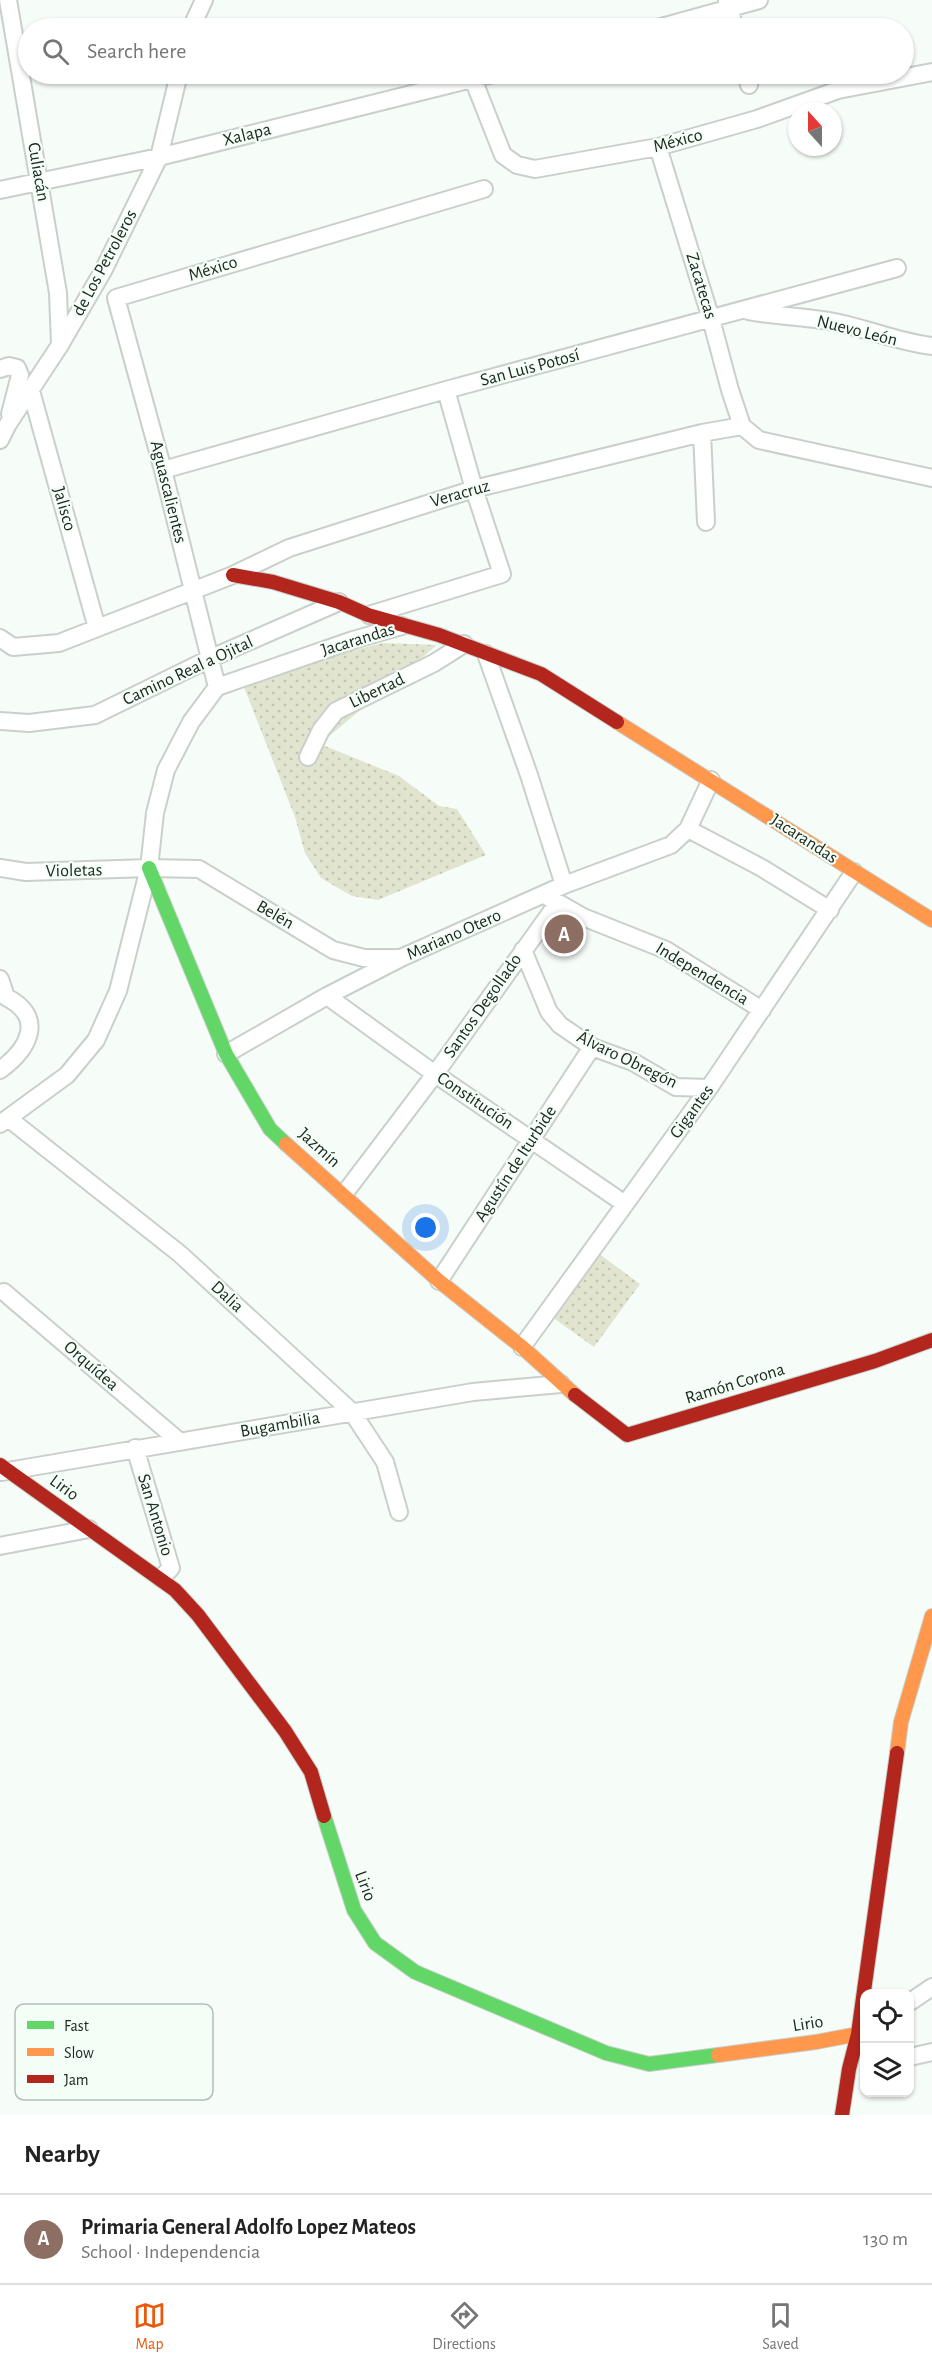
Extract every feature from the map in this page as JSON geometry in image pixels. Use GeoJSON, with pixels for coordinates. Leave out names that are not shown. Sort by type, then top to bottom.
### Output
{"type":"FeatureCollection","features":[{"type":"Feature","properties":{"kind":"street","name":"Culiacán"},"geometry":{"type":"LineString","coordinates":[[8,0],[18,58]]}},
{"type":"Feature","properties":{"kind":"street"},"geometry":{"type":"LineString","coordinates":[[196,18],[204,0]]}},
{"type":"Feature","properties":{"kind":"street"},"geometry":{"type":"LineString","coordinates":[[688,18],[728,5],[759,0]]}},
{"type":"Feature","properties":{"kind":"street","name":"México"},"geometry":{"type":"LineString","coordinates":[[914,75],[932,72]]}},
{"type":"Feature","properties":{"kind":"street","name":"Culiacán"},"geometry":{"type":"LineString","coordinates":[[22,84],[58,293],[60,345]]}},
{"type":"Feature","properties":{"kind":"street","name":"de Los Petroleros"},"geometry":{"type":"LineString","coordinates":[[0,440],[103,271],[159,157],[176,84]]}},
{"type":"Feature","properties":{"kind":"street","name":"Xalapa"},"geometry":{"type":"LineString","coordinates":[[0,190],[39,180],[159,157],[452,84]]}},
{"type":"Feature","properties":{"kind":"street","name":"México"},"geometry":{"type":"LineString","coordinates":[[474,84],[503,155],[517,165],[535,169],[658,147],[757,119],[838,90],[869,84]]}},
{"type":"Feature","properties":{"kind":"street","name":"Zacatecas"},"geometry":{"type":"LineString","coordinates":[[658,147],[742,426]]}},
{"type":"Feature","properties":{"kind":"street","name":"México"},"geometry":{"type":"LineString","coordinates":[[116,298],[484,189]]}},
{"type":"Feature","properties":{"kind":"street","name":"San Luis Potosí"},"geometry":{"type":"LineString","coordinates":[[163,470],[446,390],[897,268]]}},
{"type":"Feature","properties":{"kind":"street","name":"Aguascalientes"},"geometry":{"type":"LineString","coordinates":[[116,298],[163,470],[217,687]]}},
{"type":"Feature","properties":{"kind":"street","name":"Nuevo León"},"geometry":{"type":"LineString","coordinates":[[746,310],[775,317],[824,320],[908,343],[932,346]]}},
{"type":"Feature","properties":{"kind":"street"},"geometry":{"type":"LineString","coordinates":[[0,369],[9,366],[17,368],[20,375],[8,424]]}},
{"type":"Feature","properties":{"kind":"street"},"geometry":{"type":"LineString","coordinates":[[368,615],[502,574],[474,489],[446,390]]}},
{"type":"Feature","properties":{"kind":"street","name":"Jalisco"},"geometry":{"type":"LineString","coordinates":[[31,391],[97,628]]}},
{"type":"Feature","properties":{"kind":"street"},"geometry":{"type":"LineString","coordinates":[[742,426],[759,440],[932,478]]}},
{"type":"Feature","properties":{"kind":"street","name":"Veracruz"},"geometry":{"type":"LineString","coordinates":[[0,638],[13,647],[59,643],[233,575],[289,548],[474,489],[702,433],[742,426]]}},
{"type":"Feature","properties":{"kind":"street"},"geometry":{"type":"LineString","coordinates":[[702,433],[706,522]]}},
{"type":"Feature","properties":{"kind":"street"},"geometry":{"type":"LineString","coordinates":[[233,575],[273,582],[339,602],[368,615],[402,626]]}},
{"type":"Feature","properties":{"kind":"street","name":"Camino Real a Ojital"},"geometry":{"type":"LineString","coordinates":[[0,721],[29,723],[95,715],[209,659],[339,602]]}},
{"type":"Feature","properties":{"kind":"street","name":"Jacarandas"},"geometry":{"type":"LineString","coordinates":[[217,687],[332,647],[402,626],[464,644],[541,674],[932,920]]}},
{"type":"Feature","properties":{"kind":"street","name":"Libertad"},"geometry":{"type":"LineString","coordinates":[[308,757],[321,730],[336,711],[434,663],[464,644]]}},
{"type":"Feature","properties":{"kind":"street"},"geometry":{"type":"LineString","coordinates":[[486,654],[529,775],[564,885]]}},
{"type":"Feature","properties":{"kind":"street"},"geometry":{"type":"LineString","coordinates":[[4,1121],[66,1075],[96,1040],[118,991],[149,868],[155,813],[165,770],[190,722],[217,687]]}},
{"type":"Feature","properties":{"kind":"street","name":"Mariano Otero"},"geometry":{"type":"LineString","coordinates":[[226,1054],[327,996],[403,957],[551,899],[564,885],[671,845],[688,829],[711,780]]}},
{"type":"Feature","properties":{"kind":"street"},"geometry":{"type":"LineString","coordinates":[[688,829],[762,868],[830,910]]}},
{"type":"Feature","properties":{"kind":"street","name":"Violetas"},"geometry":{"type":"LineString","coordinates":[[0,868],[26,872],[149,868]]}},
{"type":"Feature","properties":{"kind":"street","name":"Belén"},"geometry":{"type":"LineString","coordinates":[[149,868],[199,869],[333,950],[364,958],[403,957]]}},
{"type":"Feature","properties":{"kind":"street","name":"Jazmín"},"geometry":{"type":"LineString","coordinates":[[149,868],[226,1054],[270,1129],[439,1281],[522,1347],[561,1384]]}},
{"type":"Feature","properties":{"kind":"street","name":"Gigantes"},"geometry":{"type":"LineString","coordinates":[[522,1347],[709,1088],[854,872]]}},
{"type":"Feature","properties":{"kind":"street","name":"Santos Degollado"},"geometry":{"type":"LineString","coordinates":[[344,1194],[435,1074],[523,950],[551,899]]}},
{"type":"Feature","properties":{"kind":"street","name":"Independencia"},"geometry":{"type":"LineString","coordinates":[[551,899],[583,917],[666,950],[762,1010]]}},
{"type":"Feature","properties":{"kind":"street","name":"Álvaro Obregón"},"geometry":{"type":"LineString","coordinates":[[523,950],[549,1011],[560,1025],[592,1047],[633,1062],[676,1087],[709,1088]]}},
{"type":"Feature","properties":{"kind":"street"},"geometry":{"type":"LineString","coordinates":[[0,979],[3,997],[20,1004],[27,1013],[30,1024],[28,1034],[16,1058],[0,1070]]}},
{"type":"Feature","properties":{"kind":"street","name":"Constitución"},"geometry":{"type":"LineString","coordinates":[[327,996],[435,1074],[625,1204]]}},
{"type":"Feature","properties":{"kind":"street","name":"Agustín de Iturbide"},"geometry":{"type":"LineString","coordinates":[[439,1281],[592,1047]]}},
{"type":"Feature","properties":{"kind":"street","name":"Dalia"},"geometry":{"type":"LineString","coordinates":[[4,1121],[180,1254],[352,1412],[385,1462],[399,1512]]}},
{"type":"Feature","properties":{"kind":"street","name":"Orquídea"},"geometry":{"type":"LineString","coordinates":[[4,1292],[178,1441]]}},
{"type":"Feature","properties":{"kind":"street","name":"Ramón Corona"},"geometry":{"type":"LineString","coordinates":[[561,1384],[627,1435],[875,1361],[932,1340]]}},
{"type":"Feature","properties":{"kind":"street","name":"Bugambilia"},"geometry":{"type":"LineString","coordinates":[[3,1469],[473,1392],[561,1384]]}},
{"type":"Feature","properties":{"kind":"street","name":"San Antonio"},"geometry":{"type":"LineString","coordinates":[[135,1448],[171,1568],[161,1578]]}},
{"type":"Feature","properties":{"kind":"street","name":"Lirio"},"geometry":{"type":"LineString","coordinates":[[3,1469],[161,1578],[198,1614],[285,1731],[311,1772],[354,1910],[375,1942],[415,1972],[606,2053],[649,2064],[816,2042],[858,2034]]}},
{"type":"Feature","properties":{"kind":"street"},"geometry":{"type":"LineString","coordinates":[[0,1546],[89,1529]]}},
{"type":"Feature","properties":{"kind":"street"},"geometry":{"type":"LineString","coordinates":[[842,2115],[857,2068],[858,2034],[901,1722],[932,1616]]}},
{"type":"Feature","properties":{"kind":"street"},"geometry":{"type":"LineString","coordinates":[[914,1999],[932,1987]]}},
{"type":"Feature","properties":{"kind":"street"},"geometry":{"type":"LineString","coordinates":[[914,2056],[932,2052]]}},
{"type":"Feature","properties":{"kind":"green space"},"geometry":{"type":"Polygon","coordinates":[[[383,643],[437,645],[320,744],[399,776],[439,806],[457,809],[486,855],[378,900],[352,896],[321,878],[305,853],[295,817],[242,682],[312,660],[383,643]]]}},
{"type":"Feature","properties":{"kind":"green space"},"geometry":{"type":"Polygon","coordinates":[[[598,1253],[640,1284],[594,1347],[552,1317],[598,1253]]]}},
{"type":"Feature","properties":{"kind":"traffic: fast"},"geometry":{"type":"LineString","coordinates":[[149,868],[226,1054],[270,1129],[286,1144]]}},
{"type":"Feature","properties":{"kind":"traffic: fast"},"geometry":{"type":"LineString","coordinates":[[324,1816],[354,1910],[375,1943],[415,1972],[606,2053],[649,2064],[718,2055]]}},
{"type":"Feature","properties":{"kind":"traffic: slow"},"geometry":{"type":"LineString","coordinates":[[617,722],[932,920]]}},
{"type":"Feature","properties":{"kind":"traffic: slow"},"geometry":{"type":"LineString","coordinates":[[286,1144],[439,1281],[522,1347],[575,1395]]}},
{"type":"Feature","properties":{"kind":"traffic: slow"},"geometry":{"type":"LineString","coordinates":[[897,1753],[901,1722],[932,1616]]}},
{"type":"Feature","properties":{"kind":"traffic: slow"},"geometry":{"type":"LineString","coordinates":[[718,2055],[858,2034]]}},
{"type":"Feature","properties":{"kind":"traffic: jam"},"geometry":{"type":"LineString","coordinates":[[233,575],[273,582],[339,602],[368,615],[439,635],[541,674],[617,722]]}},
{"type":"Feature","properties":{"kind":"traffic: jam"},"geometry":{"type":"LineString","coordinates":[[575,1395],[627,1435],[875,1361],[932,1340]]}},
{"type":"Feature","properties":{"kind":"traffic: jam"},"geometry":{"type":"LineString","coordinates":[[0,1465],[175,1590],[198,1615],[285,1731],[311,1772],[324,1816]]}},
{"type":"Feature","properties":{"kind":"traffic: jam"},"geometry":{"type":"LineString","coordinates":[[842,2115],[849,2069],[858,2034],[897,1753]]}},
{"type":"Feature","properties":{"kind":"place","name":"Primaria General Adolfo Lopez Mateos"},"geometry":{"type":"Point","coordinates":[564,934]}}]}
